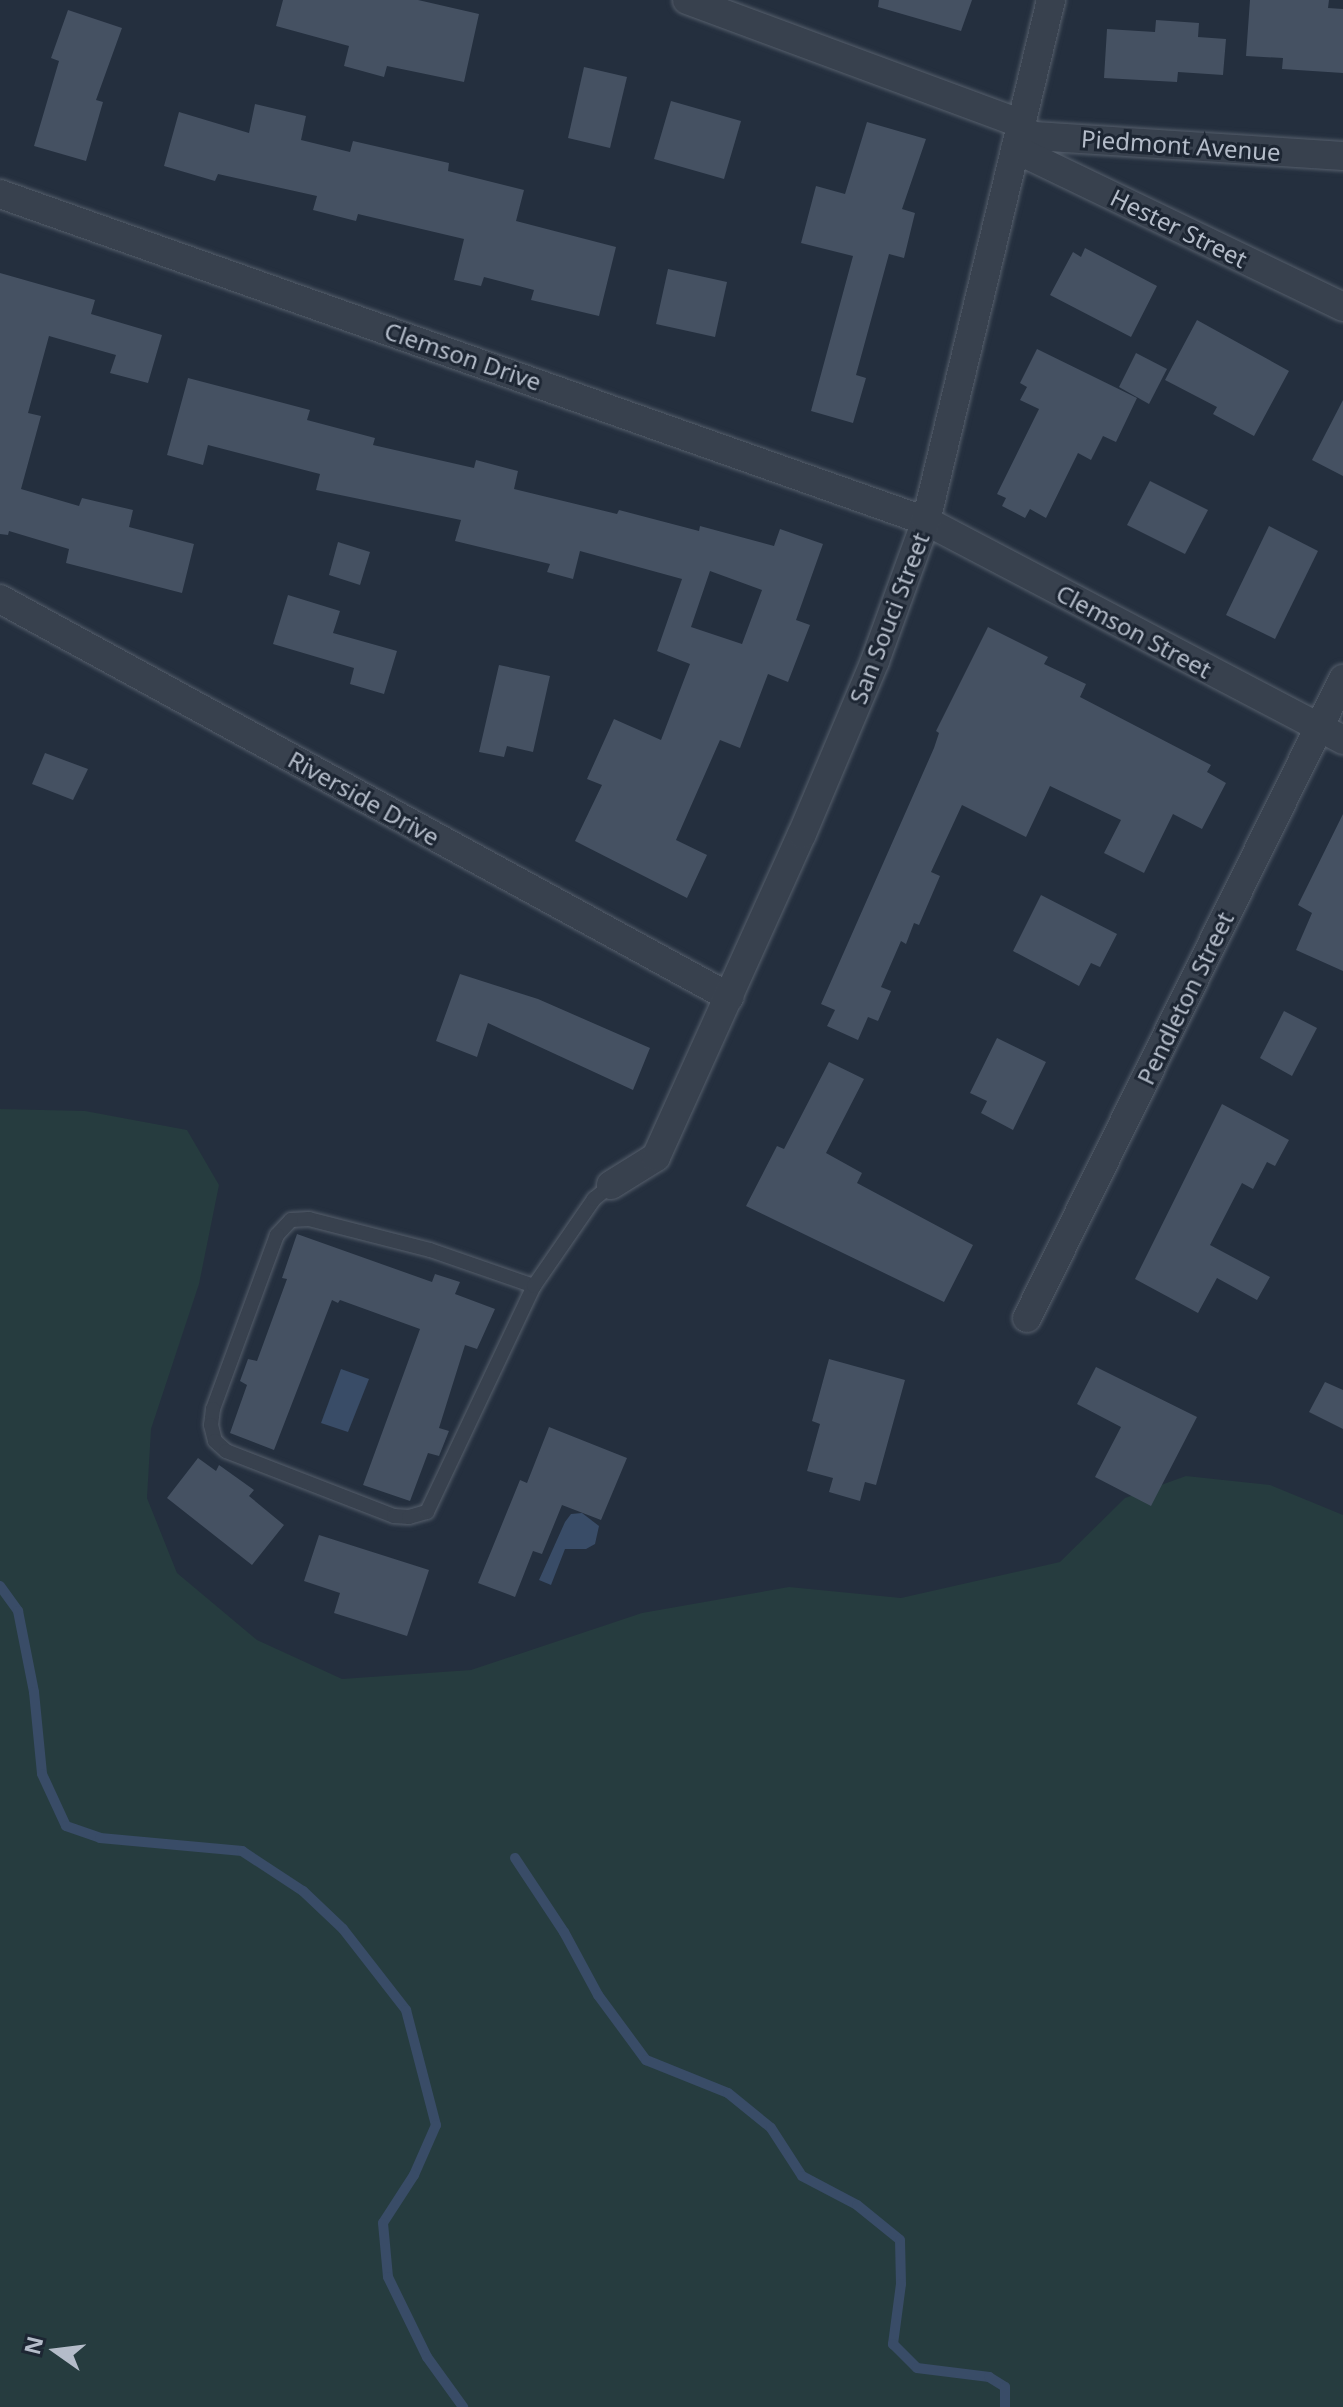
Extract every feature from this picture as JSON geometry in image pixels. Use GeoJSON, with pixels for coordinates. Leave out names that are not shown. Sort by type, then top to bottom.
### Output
{"type":"FeatureCollection","features":[{"type":"Feature","properties":{"kind":"street","name":"Hester Street"},"geometry":{"type":"LineString","coordinates":[[687,0],[1019,136],[1343,307]]}},
{"type":"Feature","properties":{"kind":"street","name":"San Souci Street"},"geometry":{"type":"LineString","coordinates":[[611,1185],[656,1157],[875,661],[926,521],[1051,0]]}},
{"type":"Feature","properties":{"kind":"street","name":"Piedmont Avenue"},"geometry":{"type":"LineString","coordinates":[[1019,136],[1343,156]]}},
{"type":"Feature","properties":{"kind":"street","name":"Clemson Drive"},"geometry":{"type":"LineString","coordinates":[[0,194],[926,521]]}},
{"type":"Feature","properties":{"kind":"street","name":"Clemson Street"},"geometry":{"type":"LineString","coordinates":[[926,521],[1330,734]]}},
{"type":"Feature","properties":{"kind":"street","name":"Riverside Drive"},"geometry":{"type":"LineString","coordinates":[[0,599],[729,997]]}},
{"type":"Feature","properties":{"kind":"street","name":"Pendleton Street"},"geometry":{"type":"LineString","coordinates":[[1027,1318],[1330,734],[1343,679]]}},
{"type":"Feature","properties":{"kind":"lane"},"geometry":{"type":"LineString","coordinates":[[534,1286],[430,1250],[309,1219],[291,1220],[277,1235],[213,1409],[211,1425],[215,1441],[226,1451],[394,1516],[409,1517],[427,1512],[534,1286],[594,1199],[611,1185]]}},
{"type":"Feature","properties":{"kind":"green space"},"geometry":{"type":"Polygon","coordinates":[[[0,1109],[85,1111],[187,1130],[219,1185],[199,1284],[151,1429],[147,1498],[177,1573],[257,1640],[342,1679],[471,1670],[642,1613],[789,1587],[901,1598],[1060,1562],[1125,1498],[1186,1476],[1270,1485],[1343,1515],[1343,2407],[0,2407],[0,1109]]]}},
{"type":"Feature","properties":{"kind":"water"},"geometry":{"type":"Polygon","coordinates":[[[341,1369],[369,1379],[348,1432],[321,1423],[341,1369]]]}},
{"type":"Feature","properties":{"kind":"water"},"geometry":{"type":"Polygon","coordinates":[[[582,1513],[599,1526],[595,1544],[586,1549],[565,1549],[551,1585],[539,1580],[565,1522],[571,1514],[582,1513]]]}},
{"type":"Feature","properties":{"kind":"building"},"geometry":{"type":"Polygon","coordinates":[[[283,0],[418,0],[479,14],[464,82],[387,66],[384,77],[344,66],[349,46],[276,26],[283,0]]]}},
{"type":"Feature","properties":{"kind":"building"},"geometry":{"type":"Polygon","coordinates":[[[879,0],[972,0],[961,31],[878,7],[879,0]]]}},
{"type":"Feature","properties":{"kind":"building"},"geometry":{"type":"Polygon","coordinates":[[[1250,0],[1329,0],[1328,8],[1343,9],[1343,73],[1282,69],[1283,58],[1246,56],[1250,0]]]}},
{"type":"Feature","properties":{"kind":"building"},"geometry":{"type":"Polygon","coordinates":[[[68,10],[122,28],[96,100],[103,102],[86,161],[34,146],[59,61],[51,58],[68,10]]]}},
{"type":"Feature","properties":{"kind":"building"},"geometry":{"type":"Polygon","coordinates":[[[1156,20],[1199,23],[1198,37],[1226,39],[1223,75],[1178,72],[1177,82],[1104,78],[1107,29],[1155,32],[1156,20]]]}},
{"type":"Feature","properties":{"kind":"building"},"geometry":{"type":"Polygon","coordinates":[[[584,67],[627,77],[610,148],[568,138],[584,67]]]}},
{"type":"Feature","properties":{"kind":"building"},"geometry":{"type":"Polygon","coordinates":[[[671,101],[741,121],[724,179],[654,159],[671,101]]]}},
{"type":"Feature","properties":{"kind":"building"},"geometry":{"type":"Polygon","coordinates":[[[255,104],[306,116],[301,140],[350,152],[353,141],[449,163],[448,171],[524,190],[516,221],[616,247],[599,316],[531,300],[534,290],[484,277],[481,286],[454,280],[464,239],[358,214],[356,221],[313,210],[317,196],[218,174],[215,181],[164,166],[179,112],[249,133],[255,104]]]}},
{"type":"Feature","properties":{"kind":"building"},"geometry":{"type":"Polygon","coordinates":[[[867,122],[926,139],[902,209],[915,213],[904,258],[889,254],[856,375],[866,378],[853,423],[811,411],[853,256],[801,243],[816,186],[845,194],[867,122]]]}},
{"type":"Feature","properties":{"kind":"building"},"geometry":{"type":"Polygon","coordinates":[[[1085,248],[1157,286],[1131,337],[1050,295],[1073,252],[1081,257],[1085,248]]]}},
{"type":"Feature","properties":{"kind":"building"},"geometry":{"type":"Polygon","coordinates":[[[668,269],[727,282],[715,337],[656,324],[668,269]]]}},
{"type":"Feature","properties":{"kind":"building"},"geometry":{"type":"Polygon","coordinates":[[[0,273],[95,300],[91,314],[162,335],[148,383],[110,373],[116,355],[49,336],[28,413],[41,416],[21,489],[79,506],[82,498],[133,510],[129,527],[194,544],[182,593],[66,563],[69,549],[9,531],[8,535],[0,534],[0,273]]]}},
{"type":"Feature","properties":{"kind":"building"},"geometry":{"type":"Polygon","coordinates":[[[1197,320],[1289,371],[1254,436],[1213,414],[1217,407],[1165,380],[1197,320]]]}},
{"type":"Feature","properties":{"kind":"building"},"geometry":{"type":"Polygon","coordinates":[[[1037,349],[1137,398],[1116,442],[1103,436],[1091,460],[1078,453],[1046,518],[1030,509],[1025,518],[1002,506],[1006,498],[997,494],[1039,409],[1020,400],[1027,387],[1020,383],[1037,349]]]}},
{"type":"Feature","properties":{"kind":"building"},"geometry":{"type":"Polygon","coordinates":[[[1136,353],[1167,369],[1149,404],[1119,387],[1136,353]]]}},
{"type":"Feature","properties":{"kind":"building"},"geometry":{"type":"Polygon","coordinates":[[[188,378],[310,410],[307,420],[375,438],[373,445],[474,468],[476,460],[518,471],[514,489],[617,514],[619,510],[699,531],[700,526],[774,546],[780,529],[823,544],[796,620],[810,625],[788,682],[768,674],[740,748],[720,740],[676,840],[707,855],[687,898],[575,841],[602,785],[587,779],[614,719],[661,740],[690,664],[657,651],[682,579],[580,551],[573,579],[547,572],[550,564],[455,541],[461,520],[316,490],[320,474],[208,445],[203,465],[167,455],[188,378]],[[710,571],[691,627],[742,644],[762,590],[710,571]]]}},
{"type":"Feature","properties":{"kind":"building"},"geometry":{"type":"Polygon","coordinates":[[[1343,400],[1343,476],[1312,460],[1343,400]]]}},
{"type":"Feature","properties":{"kind":"building"},"geometry":{"type":"Polygon","coordinates":[[[1150,481],[1208,510],[1185,554],[1127,525],[1150,481]]]}},
{"type":"Feature","properties":{"kind":"building"},"geometry":{"type":"Polygon","coordinates":[[[1269,526],[1318,551],[1275,639],[1226,615],[1269,526]]]}},
{"type":"Feature","properties":{"kind":"building"},"geometry":{"type":"Polygon","coordinates":[[[338,542],[370,552],[360,585],[329,575],[338,542]]]}},
{"type":"Feature","properties":{"kind":"building"},"geometry":{"type":"Polygon","coordinates":[[[288,595],[340,611],[333,633],[397,651],[384,694],[350,684],[354,668],[273,644],[288,595]]]}},
{"type":"Feature","properties":{"kind":"building"},"geometry":{"type":"Polygon","coordinates":[[[988,627],[1048,657],[1044,664],[1086,684],[1080,697],[1211,765],[1207,772],[1226,783],[1202,829],[1173,814],[1144,873],[1104,853],[1121,820],[1050,786],[1026,837],[962,805],[931,872],[940,876],[919,925],[914,923],[906,944],[901,941],[881,987],[891,991],[878,1021],[868,1017],[858,1040],[827,1026],[835,1010],[821,1004],[934,748],[939,733],[936,731],[988,627]]]}},
{"type":"Feature","properties":{"kind":"building"},"geometry":{"type":"Polygon","coordinates":[[[499,665],[550,676],[533,752],[507,746],[504,757],[479,752],[499,665]]]}},
{"type":"Feature","properties":{"kind":"building"},"geometry":{"type":"Polygon","coordinates":[[[45,753],[88,769],[73,800],[32,784],[45,753]]]}},
{"type":"Feature","properties":{"kind":"building"},"geometry":{"type":"Polygon","coordinates":[[[1343,814],[1343,971],[1296,950],[1312,913],[1298,905],[1343,814]]]}},
{"type":"Feature","properties":{"kind":"building"},"geometry":{"type":"Polygon","coordinates":[[[1041,895],[1117,934],[1100,967],[1091,963],[1079,986],[1013,951],[1041,895]]]}},
{"type":"Feature","properties":{"kind":"building"},"geometry":{"type":"Polygon","coordinates":[[[460,974],[538,999],[650,1048],[633,1090],[488,1023],[477,1057],[436,1041],[460,974]]]}},
{"type":"Feature","properties":{"kind":"building"},"geometry":{"type":"Polygon","coordinates":[[[1284,1011],[1317,1028],[1292,1076],[1260,1058],[1284,1011]]]}},
{"type":"Feature","properties":{"kind":"building"},"geometry":{"type":"Polygon","coordinates":[[[997,1038],[1046,1062],[1013,1130],[981,1113],[987,1101],[970,1093],[997,1038]]]}},
{"type":"Feature","properties":{"kind":"building"},"geometry":{"type":"Polygon","coordinates":[[[829,1062],[864,1079],[826,1153],[862,1173],[857,1183],[973,1245],[944,1302],[746,1206],[777,1146],[784,1149],[829,1062]]]}},
{"type":"Feature","properties":{"kind":"building"},"geometry":{"type":"Polygon","coordinates":[[[1222,1104],[1289,1140],[1275,1166],[1267,1162],[1253,1189],[1242,1183],[1210,1245],[1270,1277],[1257,1300],[1217,1278],[1198,1313],[1135,1279],[1222,1104]]]}},
{"type":"Feature","properties":{"kind":"building"},"geometry":{"type":"Polygon","coordinates":[[[297,1234],[432,1282],[435,1274],[460,1282],[455,1294],[495,1309],[477,1349],[465,1345],[439,1428],[449,1431],[439,1456],[428,1453],[410,1501],[363,1485],[420,1329],[340,1300],[338,1303],[332,1300],[274,1450],[230,1433],[247,1385],[240,1381],[248,1359],[257,1361],[287,1279],[282,1278],[297,1234]]]}},
{"type":"Feature","properties":{"kind":"building"},"geometry":{"type":"Polygon","coordinates":[[[829,1359],[905,1380],[876,1485],[865,1482],[860,1501],[829,1492],[833,1478],[807,1471],[820,1424],[812,1421],[829,1359]]]}},
{"type":"Feature","properties":{"kind":"building"},"geometry":{"type":"Polygon","coordinates":[[[1096,1367],[1197,1417],[1151,1506],[1095,1477],[1121,1427],[1077,1404],[1096,1367]]]}},
{"type":"Feature","properties":{"kind":"building"},"geometry":{"type":"Polygon","coordinates":[[[1325,1382],[1343,1390],[1343,1429],[1309,1412],[1325,1382]]]}},
{"type":"Feature","properties":{"kind":"building"},"geometry":{"type":"Polygon","coordinates":[[[549,1427],[627,1458],[601,1520],[562,1505],[542,1554],[533,1551],[515,1597],[478,1583],[520,1480],[527,1483],[549,1427]]]}},
{"type":"Feature","properties":{"kind":"building"},"geometry":{"type":"Polygon","coordinates":[[[198,1458],[216,1471],[219,1465],[254,1490],[249,1496],[284,1525],[252,1565],[167,1498],[198,1458]]]}},
{"type":"Feature","properties":{"kind":"building"},"geometry":{"type":"Polygon","coordinates":[[[319,1535],[429,1570],[407,1636],[334,1613],[340,1593],[304,1581],[319,1535]]]}},
{"type":"Feature","properties":{"kind":"waterway"},"geometry":{"type":"LineString","coordinates":[[0,1586],[18,1611],[34,1692],[42,1774],[66,1826],[100,1838],[242,1851],[303,1891],[343,1929],[406,2010],[436,2125],[414,2175],[383,2223],[388,2277],[427,2357],[463,2407]]}},
{"type":"Feature","properties":{"kind":"waterway"},"geometry":{"type":"LineString","coordinates":[[515,1858],[564,1932],[598,1995],[646,2060],[728,2093],[771,2128],[802,2176],[857,2205],[900,2240],[901,2284],[893,2344],[917,2368],[989,2377],[1005,2387],[1005,2407]]}}]}
